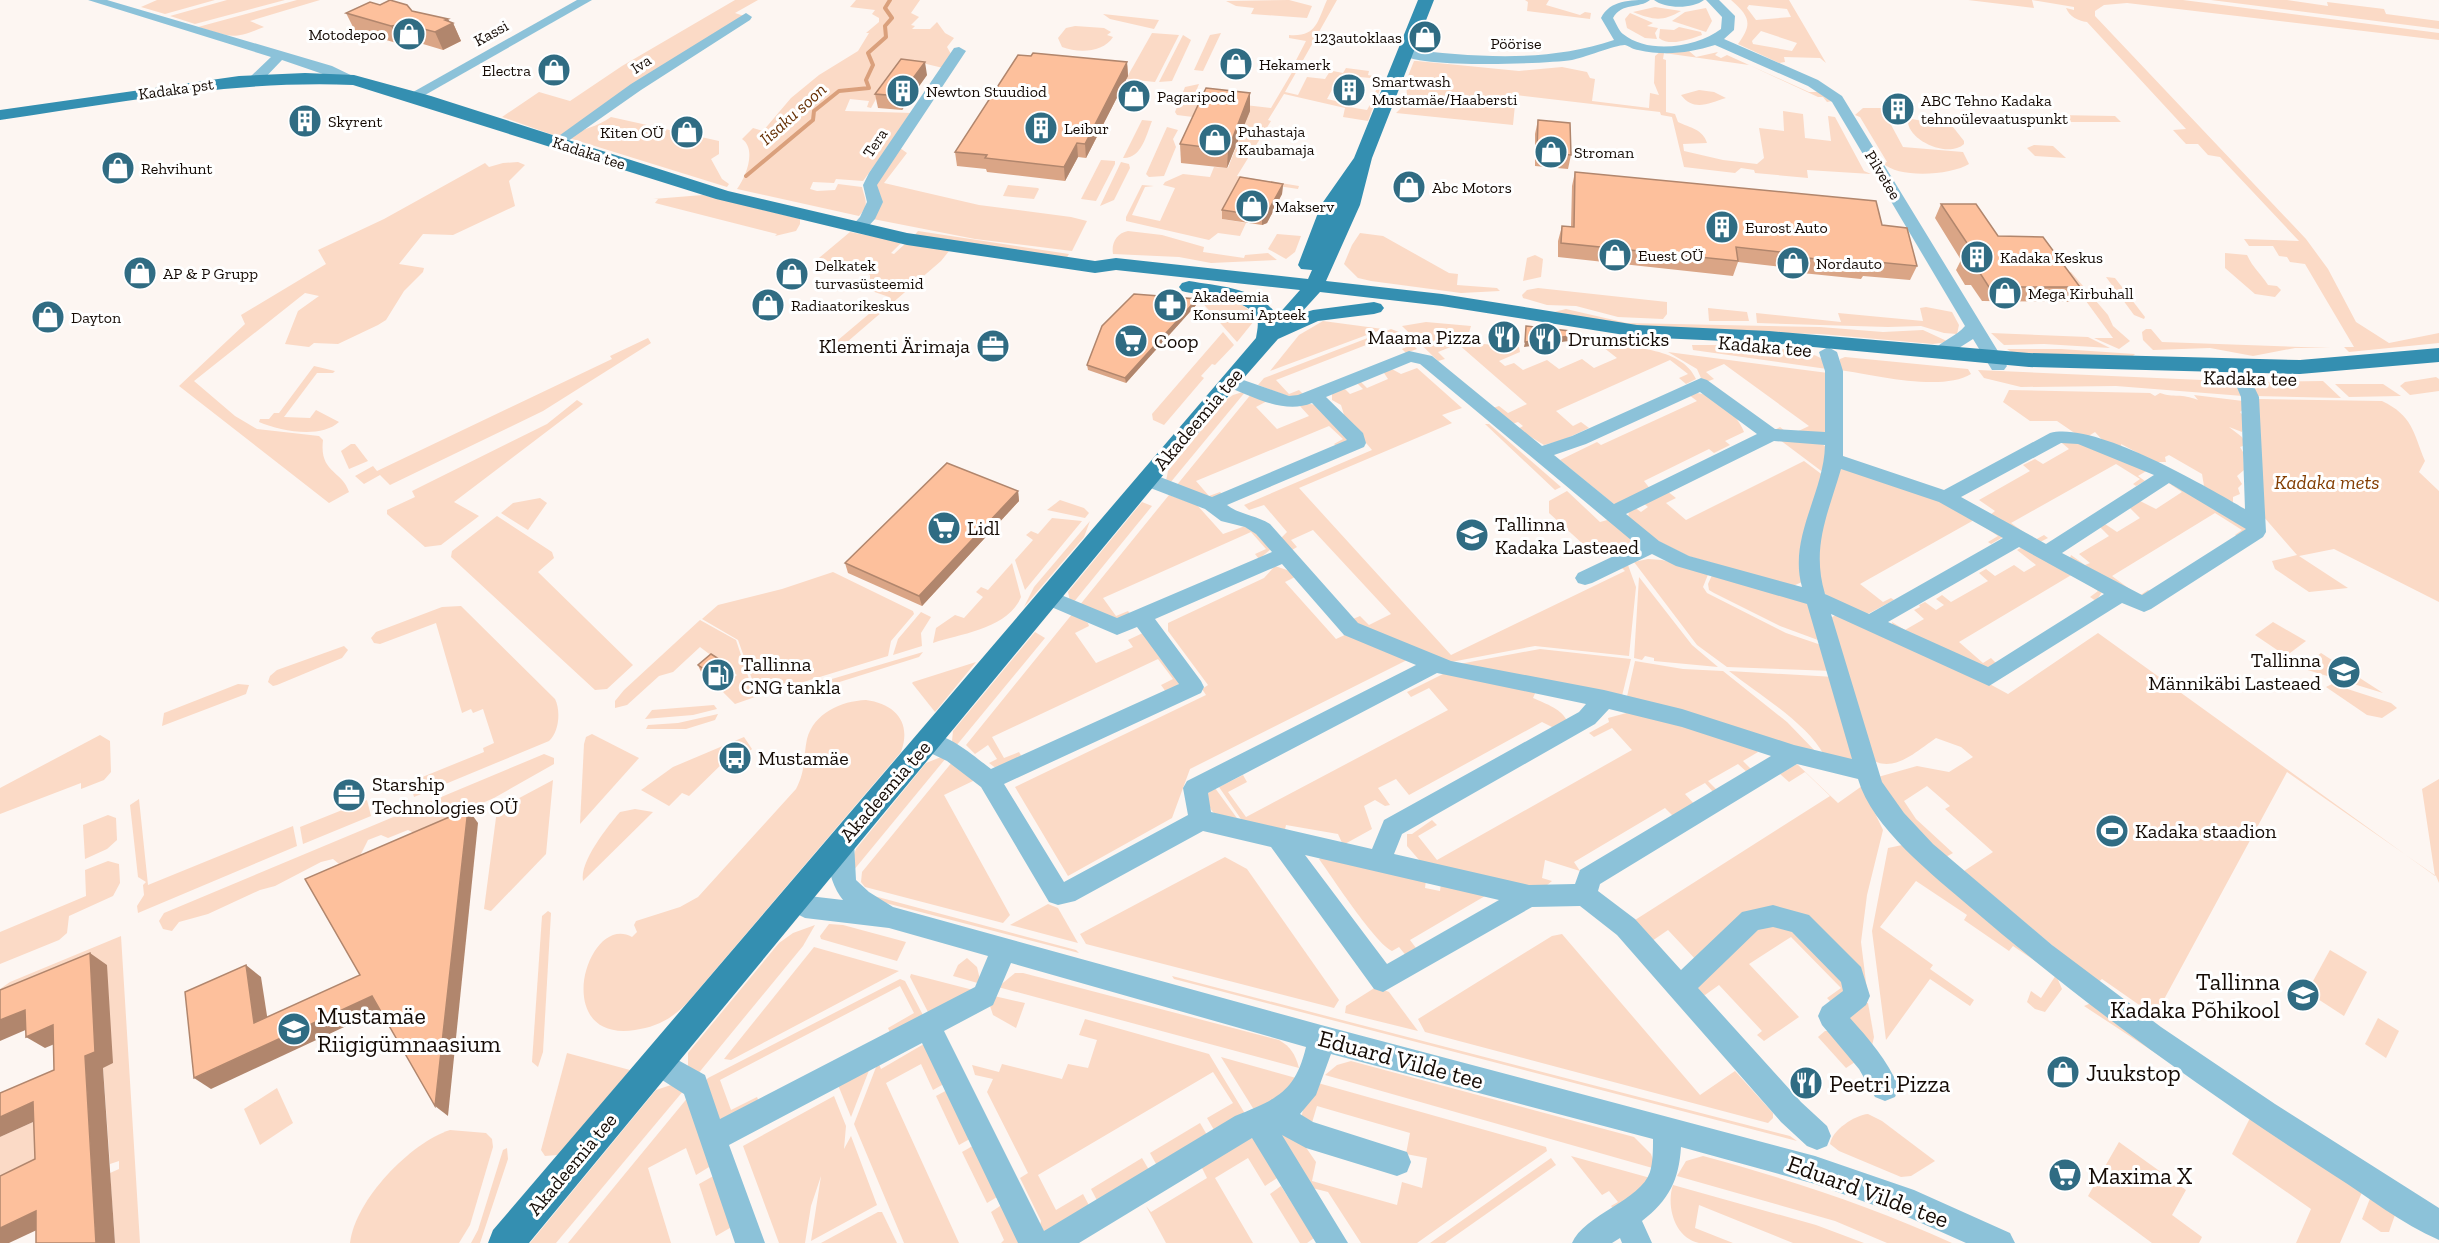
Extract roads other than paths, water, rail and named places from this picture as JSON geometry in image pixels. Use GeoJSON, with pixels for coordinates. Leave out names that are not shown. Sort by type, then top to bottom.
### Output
{"type":"FeatureCollection","features":[{"type":"Feature","properties":{"kind":"main road","name":"Akadeemia tee"},"geometry":{"type":"LineString","coordinates":[[506,1243],[1229,381],[1266,341],[1302,291],[1356,190],[1363,158],[1426,0]]}},
{"type":"Feature","properties":{"kind":"main road","name":"Kadaka pst"},"geometry":{"type":"LineString","coordinates":[[0,115],[183,87],[255,80],[305,78],[354,80]]}},
{"type":"Feature","properties":{"kind":"main road","name":"Kadaka tee"},"geometry":{"type":"LineString","coordinates":[[354,80],[413,96],[722,195],[858,228],[949,246],[1095,267],[1136,279],[1190,287],[1302,291],[1378,301],[1831,347],[1996,361],[2245,373],[2439,368]]}},
{"type":"Feature","properties":{"kind":"main road"},"geometry":{"type":"LineString","coordinates":[[1247,278],[1267,275],[1296,264],[1324,247],[1337,273],[1378,301]]}},
{"type":"Feature","properties":{"kind":"main road","name":"Kadaka tee"},"geometry":{"type":"LineString","coordinates":[[1095,267],[1116,264],[1247,278],[1302,291]]}},
{"type":"Feature","properties":{"kind":"main road"},"geometry":{"type":"LineString","coordinates":[[1136,279],[1147,270],[1156,268]]}},
{"type":"Feature","properties":{"kind":"main road"},"geometry":{"type":"LineString","coordinates":[[1190,287],[1240,298],[1262,309],[1268,321],[1266,341]]}},
{"type":"Feature","properties":{"kind":"main road"},"geometry":{"type":"LineString","coordinates":[[1266,341],[1312,316],[1378,301]]}},
{"type":"Feature","properties":{"kind":"main road","name":"Kadaka tee"},"geometry":{"type":"LineString","coordinates":[[1831,347],[1942,351],[1996,361]]}},
{"type":"Feature","properties":{"kind":"main road","name":"Kadaka tee"},"geometry":{"type":"LineString","coordinates":[[2380,369],[2439,355]]}},
{"type":"Feature","properties":{"kind":"street","name":"Kadaka tee"},"geometry":{"type":"LineString","coordinates":[[94,0],[354,80]]}},
{"type":"Feature","properties":{"kind":"street","name":"Kassi"},"geometry":{"type":"LineString","coordinates":[[413,96],[586,0]]}},
{"type":"Feature","properties":{"kind":"street"},"geometry":{"type":"LineString","coordinates":[[1644,0],[1622,4],[1609,13],[1610,27],[1626,40],[1647,47],[1676,50],[1718,41],[1725,36],[1730,22],[1725,11],[1712,0]]}},
{"type":"Feature","properties":{"kind":"street"},"geometry":{"type":"LineString","coordinates":[[1660,0],[1689,3],[1698,0]]}},
{"type":"Feature","properties":{"kind":"street","name":"Iva"},"geometry":{"type":"LineString","coordinates":[[556,143],[636,87],[746,17]]}},
{"type":"Feature","properties":{"kind":"street","name":"Pöörise"},"geometry":{"type":"LineString","coordinates":[[1405,53],[1530,61],[1577,54],[1626,40]]}},
{"type":"Feature","properties":{"kind":"street","name":"Pilvetee"},"geometry":{"type":"LineString","coordinates":[[1718,41],[1813,83],[1837,99],[1996,361]]}},
{"type":"Feature","properties":{"kind":"street","name":"Tera"},"geometry":{"type":"LineString","coordinates":[[858,228],[867,219],[875,202],[870,185],[876,173],[959,51]]}},
{"type":"Feature","properties":{"kind":"street"},"geometry":{"type":"LineString","coordinates":[[255,80],[279,56]]}},
{"type":"Feature","properties":{"kind":"street"},"geometry":{"type":"LineString","coordinates":[[1942,351],[1964,339],[1974,326]]}},
{"type":"Feature","properties":{"kind":"street"},"geometry":{"type":"LineString","coordinates":[[1831,347],[1834,371],[1834,449],[1808,547],[1810,579],[1867,772],[1884,807],[1897,826],[1944,870],[2081,985],[2249,1104],[2439,1225]]}},
{"type":"Feature","properties":{"kind":"street"},"geometry":{"type":"LineString","coordinates":[[1229,381],[1288,402],[1301,401],[1409,356],[1426,360],[1479,406],[1540,453],[1652,546],[1683,561],[1816,599],[1989,677],[2120,594]]}},
{"type":"Feature","properties":{"kind":"street"},"geometry":{"type":"LineString","coordinates":[[1540,453],[1579,440],[1701,384],[1771,435],[1834,449],[1946,498],[2048,552],[2120,594],[2144,604],[2256,532],[2250,398],[2245,373]]}},
{"type":"Feature","properties":{"kind":"street"},"geometry":{"type":"LineString","coordinates":[[1212,504],[1357,443],[1356,437],[1314,395]]}},
{"type":"Feature","properties":{"kind":"street"},"geometry":{"type":"LineString","coordinates":[[1612,513],[1771,435]]}},
{"type":"Feature","properties":{"kind":"street"},"geometry":{"type":"LineString","coordinates":[[1946,498],[2057,437],[2066,435],[2080,438],[2169,474],[2255,524]]}},
{"type":"Feature","properties":{"kind":"street"},"geometry":{"type":"LineString","coordinates":[[2048,552],[2169,474]]}},
{"type":"Feature","properties":{"kind":"street"},"geometry":{"type":"LineString","coordinates":[[1147,479],[1212,504],[1228,516],[1251,521],[1263,529],[1351,629],[1436,664],[1481,677],[1604,699],[1682,718],[1794,753],[1867,772]]}},
{"type":"Feature","properties":{"kind":"street"},"geometry":{"type":"LineString","coordinates":[[1870,623],[2018,538]]}},
{"type":"Feature","properties":{"kind":"street"},"geometry":{"type":"LineString","coordinates":[[1585,578],[1652,546]]}},
{"type":"Feature","properties":{"kind":"street"},"geometry":{"type":"LineString","coordinates":[[1049,598],[1117,627],[1284,555]]}},
{"type":"Feature","properties":{"kind":"street"},"geometry":{"type":"LineString","coordinates":[[989,780],[1193,687],[1142,618]]}},
{"type":"Feature","properties":{"kind":"street"},"geometry":{"type":"LineString","coordinates":[[1201,820],[1195,788],[1436,664]]}},
{"type":"Feature","properties":{"kind":"street"},"geometry":{"type":"LineString","coordinates":[[1379,862],[1392,827],[1587,718],[1604,699]]}},
{"type":"Feature","properties":{"kind":"street"},"geometry":{"type":"LineString","coordinates":[[928,741],[955,754],[989,780],[1058,894],[1066,893],[1201,820],[1529,896],[1585,895],[1626,927],[1791,1112],[1817,1136]]}},
{"type":"Feature","properties":{"kind":"street"},"geometry":{"type":"LineString","coordinates":[[1585,895],[1589,878],[1794,753]]}},
{"type":"Feature","properties":{"kind":"street"},"geometry":{"type":"LineString","coordinates":[[1279,838],[1383,980],[1529,896]]}},
{"type":"Feature","properties":{"kind":"street"},"geometry":{"type":"LineString","coordinates":[[842,842],[844,884],[852,896],[889,917]]}},
{"type":"Feature","properties":{"kind":"street","name":"Eduard Vilde tee"},"geometry":{"type":"LineString","coordinates":[[794,900],[805,907],[889,917],[1321,1038],[1815,1170],[1914,1205],[2000,1243]]}},
{"type":"Feature","properties":{"kind":"street"},"geometry":{"type":"LineString","coordinates":[[1680,988],[1751,920],[1773,916],[1800,923],[1852,976],[1857,996],[1831,1016],[1863,1052],[1885,1087]]}},
{"type":"Feature","properties":{"kind":"street"},"geometry":{"type":"LineString","coordinates":[[713,1138],[984,996],[1003,950]]}},
{"type":"Feature","properties":{"kind":"street"},"geometry":{"type":"LineString","coordinates":[[927,1025],[1034,1243]]}},
{"type":"Feature","properties":{"kind":"street"},"geometry":{"type":"LineString","coordinates":[[1051,1243],[1245,1126],[1267,1119],[1293,1104],[1313,1078],[1321,1038]]}},
{"type":"Feature","properties":{"kind":"street"},"geometry":{"type":"LineString","coordinates":[[658,1062],[695,1085],[750,1243]]}},
{"type":"Feature","properties":{"kind":"street"},"geometry":{"type":"LineString","coordinates":[[1267,1119],[1306,1134],[1398,1162]]}},
{"type":"Feature","properties":{"kind":"street"},"geometry":{"type":"LineString","coordinates":[[1267,1119],[1333,1243]]}},
{"type":"Feature","properties":{"kind":"street"},"geometry":{"type":"LineString","coordinates":[[1587,1243],[1656,1192],[1665,1177],[1668,1130]]}},
{"type":"Feature","properties":{"kind":"street"},"geometry":{"type":"LineString","coordinates":[[1625,1216],[1637,1243]]}},
{"type":"Feature","properties":{"kind":"waterway","name":"Iisaku soon"},"geometry":{"type":"LineString","coordinates":[[746,176],[813,120],[814,111],[839,91],[869,88],[866,80],[873,65],[868,53],[886,37],[885,26],[892,18],[885,8],[890,0]]}},
{"type":"Feature","properties":{"kind":"place","name":"Motodepoo"},"geometry":{"type":"Point","coordinates":[409,34]}},
{"type":"Feature","properties":{"kind":"place","name":"123autoklaas"},"geometry":{"type":"Point","coordinates":[1425,37]}},
{"type":"Feature","properties":{"kind":"place","name":"Hekamerk"},"geometry":{"type":"Point","coordinates":[1236,64]}},
{"type":"Feature","properties":{"kind":"place","name":"Electra"},"geometry":{"type":"Point","coordinates":[554,70]}},
{"type":"Feature","properties":{"kind":"place","name":"Smartwash Mustamäe/Haabersti"},"geometry":{"type":"Point","coordinates":[1349,90]}},
{"type":"Feature","properties":{"kind":"place","name":"Newton Stuudiod"},"geometry":{"type":"Point","coordinates":[903,91]}},
{"type":"Feature","properties":{"kind":"place","name":"Pagaripood"},"geometry":{"type":"Point","coordinates":[1134,96]}},
{"type":"Feature","properties":{"kind":"place","name":"ABC Tehno Kadaka tehnoülevaatuspunkt"},"geometry":{"type":"Point","coordinates":[1898,109]}},
{"type":"Feature","properties":{"kind":"place","name":"Skyrent"},"geometry":{"type":"Point","coordinates":[305,121]}},
{"type":"Feature","properties":{"kind":"place","name":"Leibur"},"geometry":{"type":"Point","coordinates":[1041,128]}},
{"type":"Feature","properties":{"kind":"place","name":"Kiten OÜ"},"geometry":{"type":"Point","coordinates":[687,132]}},
{"type":"Feature","properties":{"kind":"place","name":"Puhastaja Kaubamaja"},"geometry":{"type":"Point","coordinates":[1215,140]}},
{"type":"Feature","properties":{"kind":"place","name":"Stroman"},"geometry":{"type":"Point","coordinates":[1551,152]}},
{"type":"Feature","properties":{"kind":"place","name":"Rehvihunt"},"geometry":{"type":"Point","coordinates":[118,168]}},
{"type":"Feature","properties":{"kind":"place","name":"Abc Motors"},"geometry":{"type":"Point","coordinates":[1409,187]}},
{"type":"Feature","properties":{"kind":"place","name":"Makserv"},"geometry":{"type":"Point","coordinates":[1252,206]}},
{"type":"Feature","properties":{"kind":"place","name":"Eurost Auto"},"geometry":{"type":"Point","coordinates":[1722,227]}},
{"type":"Feature","properties":{"kind":"place","name":"Euest OÜ"},"geometry":{"type":"Point","coordinates":[1615,255]}},
{"type":"Feature","properties":{"kind":"place","name":"Kadaka Keskus"},"geometry":{"type":"Point","coordinates":[1977,257]}},
{"type":"Feature","properties":{"kind":"place","name":"Nordauto"},"geometry":{"type":"Point","coordinates":[1793,263]}},
{"type":"Feature","properties":{"kind":"place","name":"AP & P Grupp"},"geometry":{"type":"Point","coordinates":[140,273]}},
{"type":"Feature","properties":{"kind":"place","name":"Delkatek turvasüsteemid"},"geometry":{"type":"Point","coordinates":[792,274]}},
{"type":"Feature","properties":{"kind":"place","name":"Mega Kirbuhall"},"geometry":{"type":"Point","coordinates":[2005,293]}},
{"type":"Feature","properties":{"kind":"place","name":"Radiaatorikeskus"},"geometry":{"type":"Point","coordinates":[768,305]}},
{"type":"Feature","properties":{"kind":"place","name":"Akadeemia Konsumi Apteek"},"geometry":{"type":"Point","coordinates":[1170,305]}},
{"type":"Feature","properties":{"kind":"place","name":"Dayton"},"geometry":{"type":"Point","coordinates":[48,317]}},
{"type":"Feature","properties":{"kind":"place","name":"Maama Pizza"},"geometry":{"type":"Point","coordinates":[1504,337]}},
{"type":"Feature","properties":{"kind":"place","name":"Drumsticks"},"geometry":{"type":"Point","coordinates":[1545,339]}},
{"type":"Feature","properties":{"kind":"place","name":"Coop"},"geometry":{"type":"Point","coordinates":[1131,341]}},
{"type":"Feature","properties":{"kind":"place","name":"Klementi Ärimaja"},"geometry":{"type":"Point","coordinates":[993,346]}},
{"type":"Feature","properties":{"kind":"place","name":"Lidl"},"geometry":{"type":"Point","coordinates":[944,528]}},
{"type":"Feature","properties":{"kind":"place","name":"Tallinna Kadaka Lasteaed"},"geometry":{"type":"Point","coordinates":[1472,535]}},
{"type":"Feature","properties":{"kind":"place","name":"Tallinna Männikäbi Lasteaed"},"geometry":{"type":"Point","coordinates":[2344,672]}},
{"type":"Feature","properties":{"kind":"place","name":"Tallinna CNG tankla"},"geometry":{"type":"Point","coordinates":[718,675]}},
{"type":"Feature","properties":{"kind":"place","name":"Mustamäe"},"geometry":{"type":"Point","coordinates":[735,758]}},
{"type":"Feature","properties":{"kind":"place","name":"Starship Technologies OÜ"},"geometry":{"type":"Point","coordinates":[349,795]}},
{"type":"Feature","properties":{"kind":"place","name":"Kadaka staadion"},"geometry":{"type":"Point","coordinates":[2112,831]}},
{"type":"Feature","properties":{"kind":"place","name":"Tallinna Kadaka Põhikool"},"geometry":{"type":"Point","coordinates":[2303,995]}},
{"type":"Feature","properties":{"kind":"place","name":"Mustamäe Riigigümnaasium"},"geometry":{"type":"Point","coordinates":[294,1029]}},
{"type":"Feature","properties":{"kind":"place","name":"Juukstop"},"geometry":{"type":"Point","coordinates":[2063,1072]}},
{"type":"Feature","properties":{"kind":"place","name":"Peetri Pizza"},"geometry":{"type":"Point","coordinates":[1806,1083]}},
{"type":"Feature","properties":{"kind":"place","name":"Maxima X"},"geometry":{"type":"Point","coordinates":[2065,1175]}},
{"type":"Feature","properties":{"kind":"park label","name":"Kadaka mets"},"geometry":{"type":"Point","coordinates":[2327,482]}}]}
